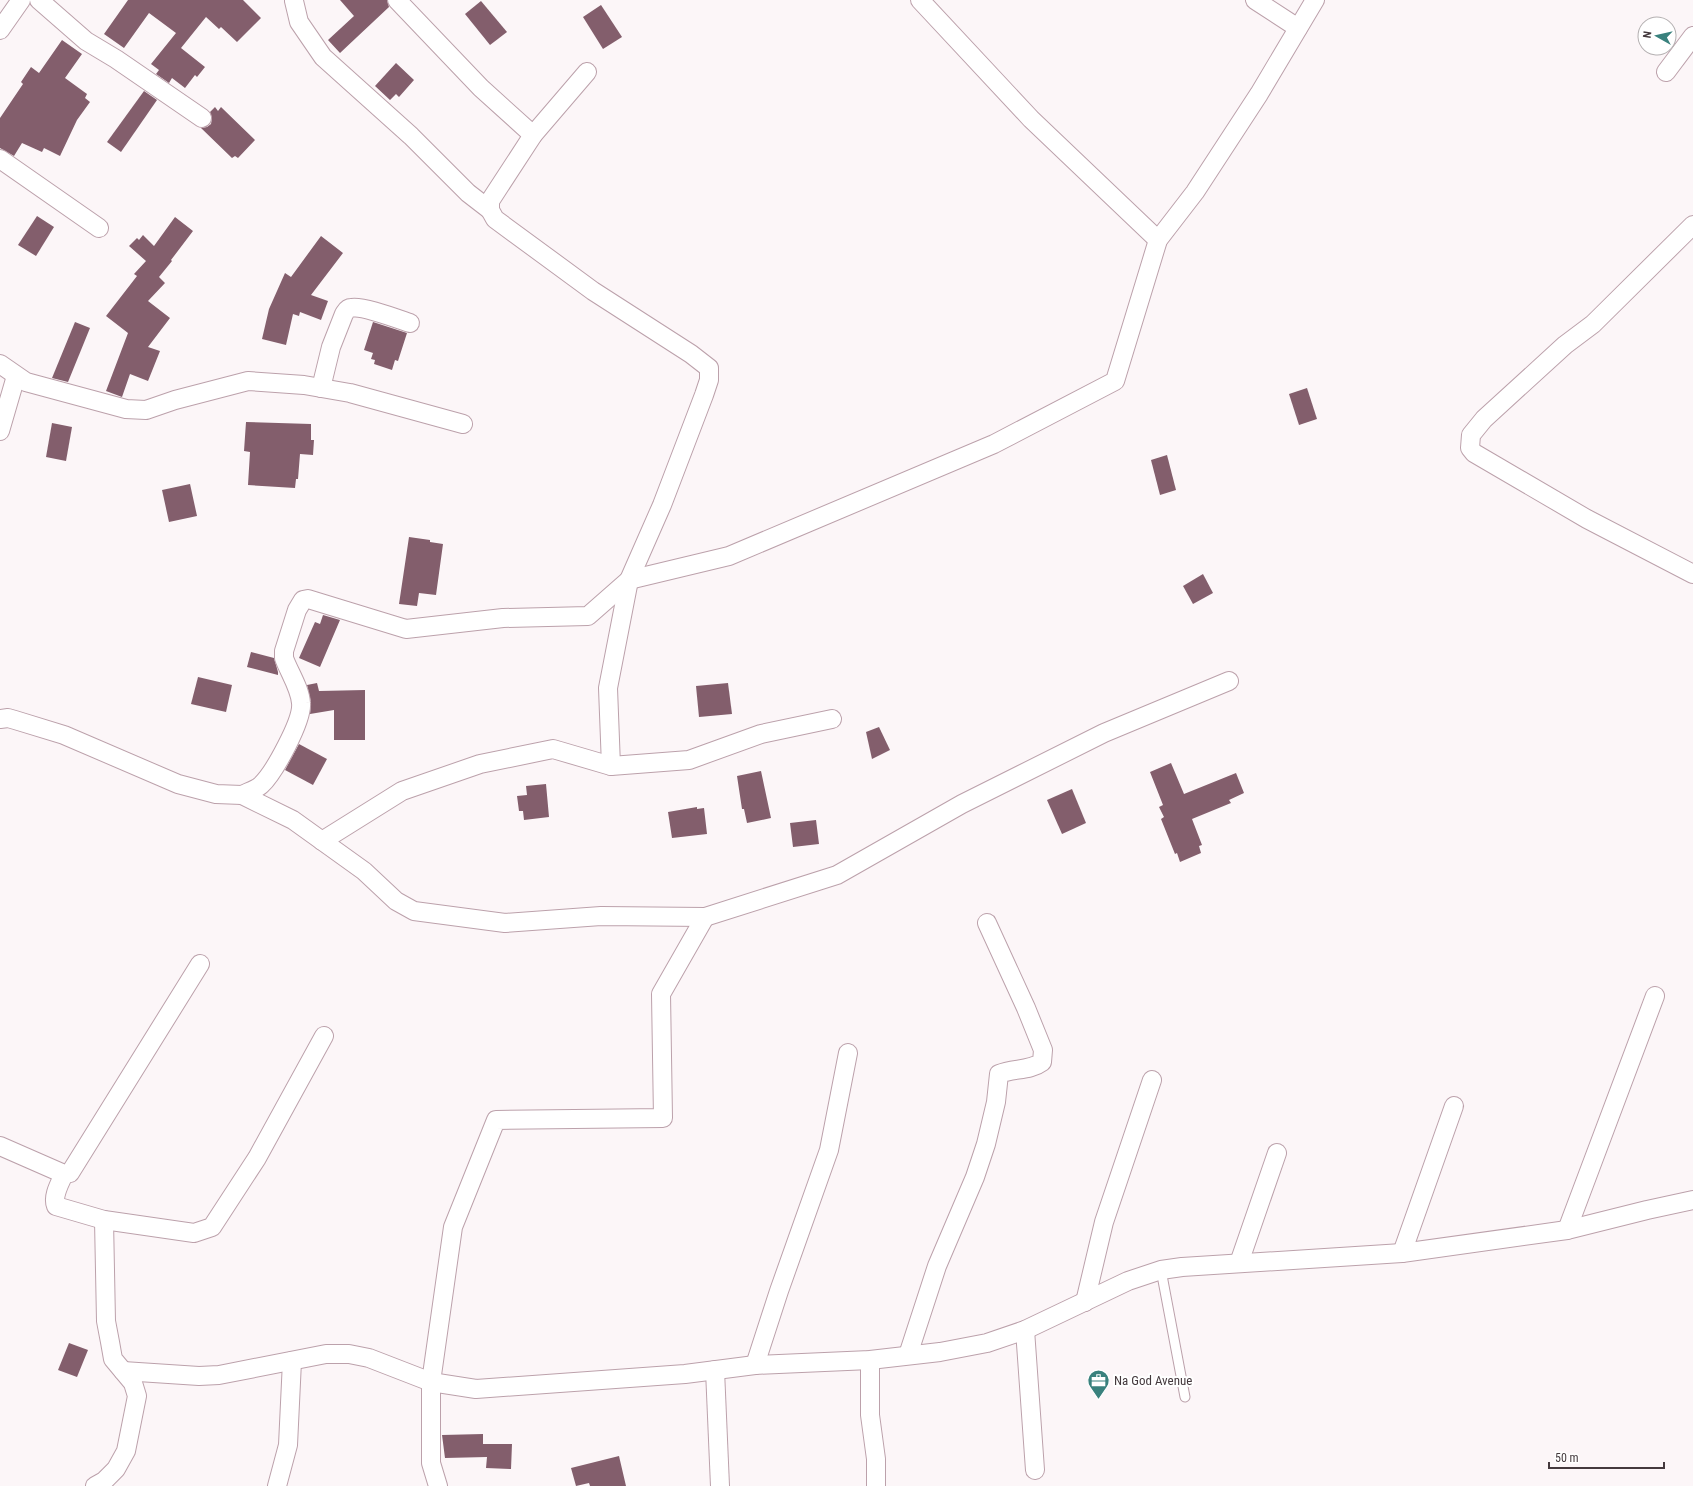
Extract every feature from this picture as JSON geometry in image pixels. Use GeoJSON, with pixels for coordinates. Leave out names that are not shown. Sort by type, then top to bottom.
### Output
{"type":"FeatureCollection","features":[{"type":"Feature","properties":{"kind":"street"},"geometry":{"type":"LineString","coordinates":[[0,30],[21,0]]}},
{"type":"Feature","properties":{"kind":"street"},"geometry":{"type":"LineString","coordinates":[[39,0],[86,41],[202,118]]}},
{"type":"Feature","properties":{"kind":"street"},"geometry":{"type":"LineString","coordinates":[[294,0],[299,22],[323,57],[411,136],[468,193],[490,210],[495,219],[593,291],[691,354],[709,368],[709,380],[704,395],[662,506],[629,580],[608,688],[611,766]]}},
{"type":"Feature","properties":{"kind":"street"},"geometry":{"type":"LineString","coordinates":[[398,0],[481,88],[533,134]]}},
{"type":"Feature","properties":{"kind":"street"},"geometry":{"type":"LineString","coordinates":[[920,0],[1031,119],[1158,240]]}},
{"type":"Feature","properties":{"kind":"street"},"geometry":{"type":"LineString","coordinates":[[1255,0],[1298,28]]}},
{"type":"Feature","properties":{"kind":"street"},"geometry":{"type":"LineString","coordinates":[[0,719],[8,718],[64,735],[178,784],[216,794],[242,794],[261,786],[274,767],[294,730],[299,716],[302,705],[300,696],[284,658],[284,651],[297,610],[303,600],[308,599],[406,629],[503,618],[588,616],[629,580],[729,556],[994,444],[1115,381],[1158,240],[1195,192],[1259,94],[1315,0]]}},
{"type":"Feature","properties":{"kind":"street"},"geometry":{"type":"LineString","coordinates":[[1666,72],[1693,36]]}},
{"type":"Feature","properties":{"kind":"street"},"geometry":{"type":"LineString","coordinates":[[490,210],[490,201],[533,134],[587,72]]}},
{"type":"Feature","properties":{"kind":"street"},"geometry":{"type":"LineString","coordinates":[[0,159],[99,228]]}},
{"type":"Feature","properties":{"kind":"street"},"geometry":{"type":"LineString","coordinates":[[1693,225],[1593,324],[1565,345],[1484,419],[1471,435],[1469,442],[1470,448],[1481,457],[1587,519],[1693,574]]}},
{"type":"Feature","properties":{"kind":"street"},"geometry":{"type":"LineString","coordinates":[[321,388],[331,347],[347,309],[352,307],[369,310],[410,323]]}},
{"type":"Feature","properties":{"kind":"street"},"geometry":{"type":"LineString","coordinates":[[0,364],[26,382],[126,409],[146,410],[175,400],[248,381],[304,385],[350,393],[391,403],[463,424]]}},
{"type":"Feature","properties":{"kind":"street"},"geometry":{"type":"LineString","coordinates":[[0,431],[16,376]]}},
{"type":"Feature","properties":{"kind":"street"},"geometry":{"type":"LineString","coordinates":[[242,794],[293,820],[364,871],[396,901],[414,911],[505,923],[601,916],[705,917],[837,875],[962,804],[1104,733],[1229,681]]}},
{"type":"Feature","properties":{"kind":"street"},"geometry":{"type":"LineString","coordinates":[[322,841],[402,792],[480,764],[553,749],[611,766],[689,760],[761,734],[832,719]]}},
{"type":"Feature","properties":{"kind":"street"},"geometry":{"type":"LineString","coordinates":[[438,1486],[431,1463],[432,1382],[453,1227],[496,1120],[663,1118],[661,994],[705,917]]}},
{"type":"Feature","properties":{"kind":"street"},"geometry":{"type":"LineString","coordinates":[[908,1355],[937,1266],[975,1177],[986,1144],[996,1102],[999,1074],[1007,1071],[1036,1067],[1042,1062],[1043,1050],[1038,1036],[987,923]]}},
{"type":"Feature","properties":{"kind":"street"},"geometry":{"type":"LineString","coordinates":[[0,1146],[64,1174],[70,1173],[200,964]]}},
{"type":"Feature","properties":{"kind":"street"},"geometry":{"type":"LineString","coordinates":[[1567,1230],[1655,996]]}},
{"type":"Feature","properties":{"kind":"street"},"geometry":{"type":"LineString","coordinates":[[64,1174],[56,1192],[56,1206],[104,1220],[194,1233],[212,1228],[257,1158],[324,1036]]}},
{"type":"Feature","properties":{"kind":"street"},"geometry":{"type":"LineString","coordinates":[[755,1365],[779,1291],[829,1150],[848,1053]]}},
{"type":"Feature","properties":{"kind":"street"},"geometry":{"type":"LineString","coordinates":[[1085,1302],[1104,1222],[1152,1080]]}},
{"type":"Feature","properties":{"kind":"street"},"geometry":{"type":"LineString","coordinates":[[1402,1253],[1454,1106]]}},
{"type":"Feature","properties":{"kind":"street"},"geometry":{"type":"LineString","coordinates":[[1239,1263],[1277,1153]]}},
{"type":"Feature","properties":{"kind":"street"},"geometry":{"type":"LineString","coordinates":[[124,1371],[199,1376],[219,1375],[326,1354],[349,1354],[369,1358],[432,1382],[476,1389],[685,1374],[755,1365],[870,1360],[961,1349],[987,1342],[1025,1330],[1128,1281],[1161,1270],[1182,1267],[1402,1253],[1567,1230],[1693,1200]]}},
{"type":"Feature","properties":{"kind":"street"},"geometry":{"type":"LineString","coordinates":[[95,1486],[104,1481],[116,1469],[126,1452],[137,1396],[133,1383],[113,1359],[106,1321],[104,1220]]}},
{"type":"Feature","properties":{"kind":"street"},"geometry":{"type":"LineString","coordinates":[[1025,1330],[1035,1470]]}},
{"type":"Feature","properties":{"kind":"street"},"geometry":{"type":"LineString","coordinates":[[277,1486],[288,1445],[292,1360]]}},
{"type":"Feature","properties":{"kind":"street"},"geometry":{"type":"LineString","coordinates":[[870,1360],[870,1415],[876,1459],[876,1486]]}},
{"type":"Feature","properties":{"kind":"street"},"geometry":{"type":"LineString","coordinates":[[716,1370],[720,1486]]}},
{"type":"Feature","properties":{"kind":"lane"},"geometry":{"type":"LineString","coordinates":[[1161,1270],[1185,1397]]}},
{"type":"Feature","properties":{"kind":"building"},"geometry":{"type":"Polygon","coordinates":[[[128,0],[243,0],[261,18],[237,42],[221,27],[219,29],[206,17],[181,48],[205,67],[197,77],[195,75],[185,88],[172,78],[169,83],[156,74],[159,70],[151,64],[176,33],[149,13],[124,48],[104,34],[128,0]]]}},
{"type":"Feature","properties":{"kind":"building"},"geometry":{"type":"Polygon","coordinates":[[[340,0],[387,0],[389,7],[340,53],[328,40],[354,16],[340,0]]]}},
{"type":"Feature","properties":{"kind":"building"},"geometry":{"type":"Polygon","coordinates":[[[481,1],[507,32],[490,45],[465,14],[481,1]]]}},
{"type":"Feature","properties":{"kind":"building"},"geometry":{"type":"Polygon","coordinates":[[[601,5],[622,37],[603,49],[583,17],[601,5]]]}},
{"type":"Feature","properties":{"kind":"building"},"geometry":{"type":"Polygon","coordinates":[[[62,40],[82,54],[65,78],[87,94],[85,98],[90,102],[77,120],[60,156],[44,148],[42,152],[22,143],[14,156],[0,148],[0,118],[23,84],[21,82],[31,67],[39,73],[62,40]]]}},
{"type":"Feature","properties":{"kind":"building"},"geometry":{"type":"Polygon","coordinates":[[[396,63],[414,80],[399,97],[396,94],[390,100],[375,86],[396,63]]]}},
{"type":"Feature","properties":{"kind":"building"},"geometry":{"type":"Polygon","coordinates":[[[144,91],[157,100],[121,152],[107,142],[144,91]]]}},
{"type":"Feature","properties":{"kind":"building"},"geometry":{"type":"Polygon","coordinates":[[[215,107],[218,111],[221,107],[255,140],[238,158],[235,156],[232,158],[201,128],[207,127],[211,124],[212,118],[210,112],[215,107]]]}},
{"type":"Feature","properties":{"kind":"building"},"geometry":{"type":"Polygon","coordinates":[[[37,216],[54,227],[36,256],[18,245],[37,216]]]}},
{"type":"Feature","properties":{"kind":"building"},"geometry":{"type":"Polygon","coordinates":[[[175,217],[193,231],[159,277],[165,283],[148,301],[170,318],[148,347],[160,351],[148,381],[130,374],[122,397],[106,391],[128,333],[106,316],[137,276],[134,274],[146,261],[129,246],[137,238],[139,240],[143,235],[154,246],[175,217]]]}},
{"type":"Feature","properties":{"kind":"building"},"geometry":{"type":"Polygon","coordinates":[[[321,236],[343,253],[311,295],[328,301],[321,320],[300,312],[299,316],[293,314],[286,345],[262,339],[269,309],[285,273],[291,277],[321,236]]]}},
{"type":"Feature","properties":{"kind":"building"},"geometry":{"type":"Polygon","coordinates":[[[75,322],[90,328],[68,382],[52,378],[75,322]]]}},
{"type":"Feature","properties":{"kind":"building"},"geometry":{"type":"Polygon","coordinates":[[[373,322],[407,333],[398,361],[395,360],[392,370],[374,364],[375,360],[371,359],[373,353],[364,350],[373,322]]]}},
{"type":"Feature","properties":{"kind":"building"},"geometry":{"type":"Polygon","coordinates":[[[1307,388],[1317,419],[1299,425],[1289,394],[1307,388]]]}},
{"type":"Feature","properties":{"kind":"building"},"geometry":{"type":"Polygon","coordinates":[[[246,422],[311,424],[311,440],[314,440],[313,455],[300,454],[298,479],[296,479],[295,488],[248,485],[250,452],[244,451],[246,422]]]}},
{"type":"Feature","properties":{"kind":"building"},"geometry":{"type":"Polygon","coordinates":[[[52,423],[72,427],[66,461],[46,457],[52,423]]]}},
{"type":"Feature","properties":{"kind":"building"},"geometry":{"type":"Polygon","coordinates":[[[1167,455],[1176,490],[1160,495],[1151,460],[1167,455]]]}},
{"type":"Feature","properties":{"kind":"building"},"geometry":{"type":"Polygon","coordinates":[[[190,484],[197,516],[169,522],[162,490],[190,484]]]}},
{"type":"Feature","properties":{"kind":"building"},"geometry":{"type":"Polygon","coordinates":[[[409,537],[430,540],[430,542],[443,544],[436,595],[419,593],[417,606],[399,604],[409,537]]]}},
{"type":"Feature","properties":{"kind":"building"},"geometry":{"type":"Polygon","coordinates":[[[1203,574],[1213,593],[1193,604],[1183,586],[1203,574]]]}},
{"type":"Feature","properties":{"kind":"building"},"geometry":{"type":"Polygon","coordinates":[[[323,615],[340,620],[320,667],[299,658],[315,622],[320,624],[323,615]]]}},
{"type":"Feature","properties":{"kind":"building"},"geometry":{"type":"Polygon","coordinates":[[[251,652],[274,658],[278,675],[247,667],[251,652]]]}},
{"type":"Feature","properties":{"kind":"building"},"geometry":{"type":"Polygon","coordinates":[[[198,677],[232,685],[226,712],[191,704],[198,677]]]}},
{"type":"Feature","properties":{"kind":"building"},"geometry":{"type":"Polygon","coordinates":[[[317,683],[319,691],[365,690],[365,740],[334,740],[334,710],[310,714],[311,702],[307,685],[317,683]]]}},
{"type":"Feature","properties":{"kind":"building"},"geometry":{"type":"Polygon","coordinates":[[[728,683],[732,714],[699,717],[696,686],[728,683]]]}},
{"type":"Feature","properties":{"kind":"building"},"geometry":{"type":"Polygon","coordinates":[[[879,727],[890,750],[872,759],[866,732],[879,727]]]}},
{"type":"Feature","properties":{"kind":"building"},"geometry":{"type":"Polygon","coordinates":[[[299,744],[327,759],[313,785],[285,770],[299,744]]]}},
{"type":"Feature","properties":{"kind":"building"},"geometry":{"type":"Polygon","coordinates":[[[1171,763],[1184,794],[1236,773],[1244,793],[1229,800],[1231,803],[1192,819],[1202,845],[1199,846],[1201,853],[1180,862],[1177,853],[1175,854],[1161,819],[1164,817],[1159,807],[1163,805],[1150,772],[1171,763]]]}},
{"type":"Feature","properties":{"kind":"building"},"geometry":{"type":"Polygon","coordinates":[[[761,771],[771,818],[747,823],[744,809],[742,809],[737,776],[761,771]]]}},
{"type":"Feature","properties":{"kind":"building"},"geometry":{"type":"Polygon","coordinates":[[[546,784],[549,817],[524,820],[523,811],[519,811],[517,796],[527,795],[526,786],[546,784]]]}},
{"type":"Feature","properties":{"kind":"building"},"geometry":{"type":"Polygon","coordinates":[[[1072,789],[1086,823],[1062,834],[1047,800],[1072,789]]]}},
{"type":"Feature","properties":{"kind":"building"},"geometry":{"type":"Polygon","coordinates":[[[697,807],[697,809],[704,808],[707,834],[672,838],[668,812],[697,807]]]}},
{"type":"Feature","properties":{"kind":"building"},"geometry":{"type":"Polygon","coordinates":[[[816,820],[819,844],[793,847],[790,823],[816,820]]]}},
{"type":"Feature","properties":{"kind":"building"},"geometry":{"type":"Polygon","coordinates":[[[69,1343],[88,1350],[77,1377],[58,1370],[69,1343]]]}},
{"type":"Feature","properties":{"kind":"building"},"geometry":{"type":"Polygon","coordinates":[[[483,1434],[483,1444],[512,1444],[511,1469],[486,1468],[487,1457],[445,1458],[442,1435],[483,1434]]]}},
{"type":"Feature","properties":{"kind":"building"},"geometry":{"type":"Polygon","coordinates":[[[619,1456],[626,1486],[590,1486],[589,1483],[576,1486],[571,1468],[619,1456]]]}},
{"type":"Feature","properties":{"kind":"place","name":"Na God Avenue"},"geometry":{"type":"Point","coordinates":[1098,1400]}}]}
